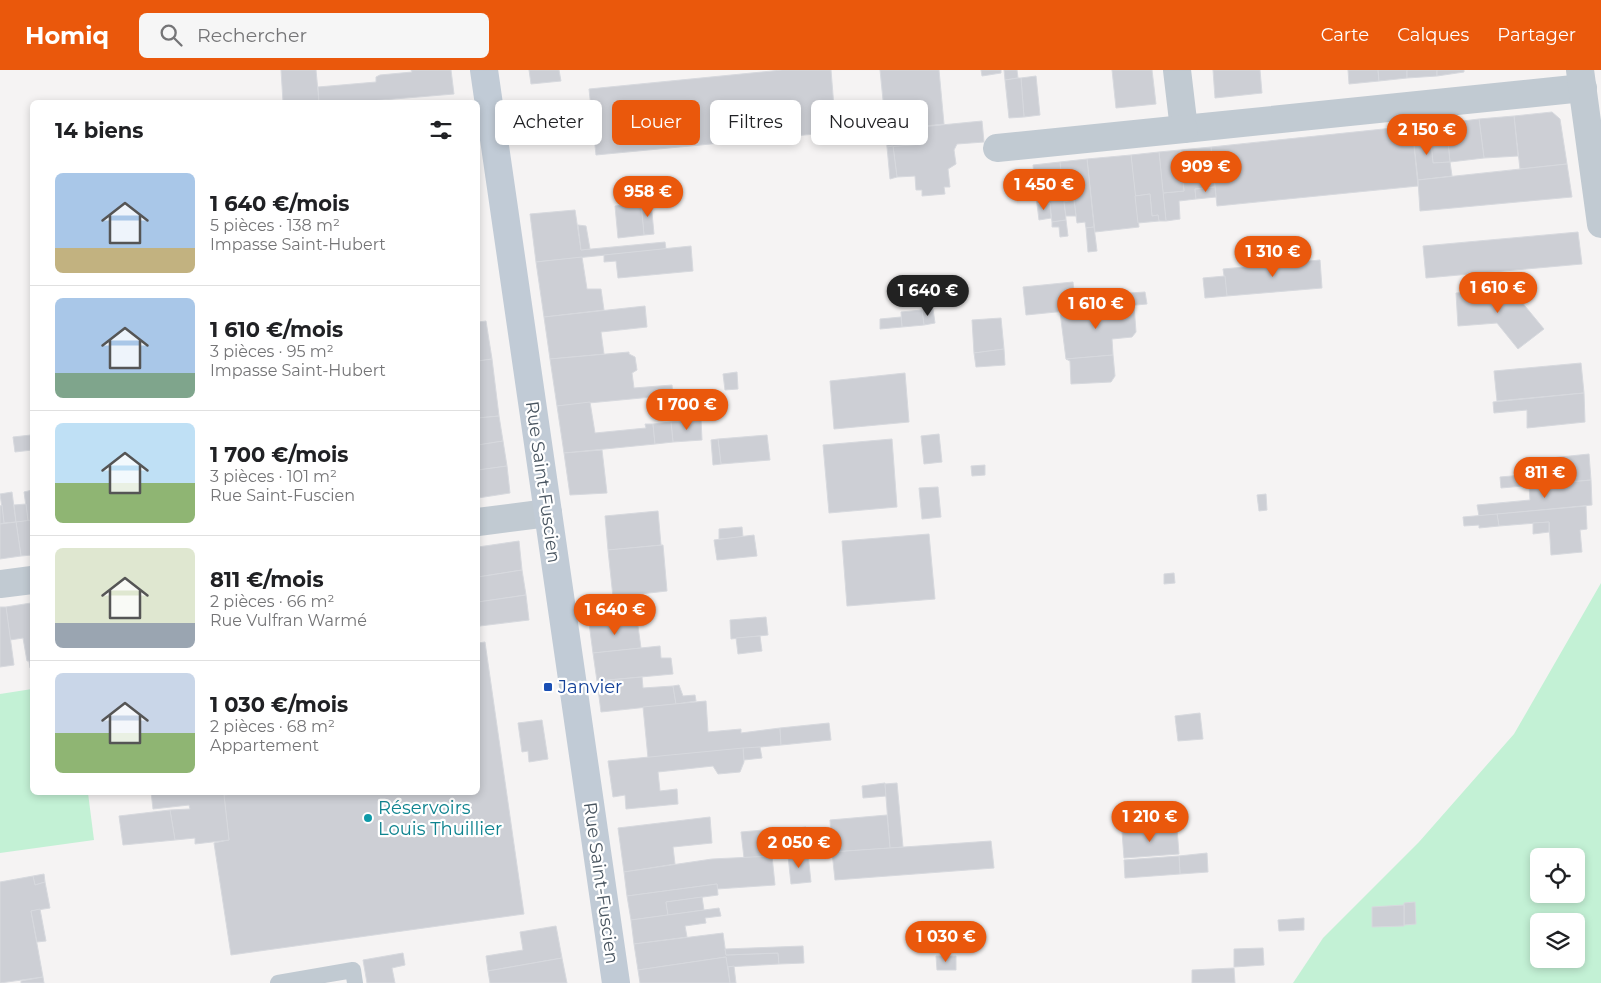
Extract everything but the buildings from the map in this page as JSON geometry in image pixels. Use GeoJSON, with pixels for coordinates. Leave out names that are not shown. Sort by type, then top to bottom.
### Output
{"type":"FeatureCollection","features":[{"type":"Feature","properties":{"kind":"main road","name":"Rue Saint-Fuscien"},"geometry":{"type":"LineString","coordinates":[[484,70],[616,983]]}},
{"type":"Feature","properties":{"kind":"street"},"geometry":{"type":"LineString","coordinates":[[1177,70],[1184,129]]}},
{"type":"Feature","properties":{"kind":"street"},"geometry":{"type":"LineString","coordinates":[[997,148],[1184,129],[1582,79],[1601,224]]}},
{"type":"Feature","properties":{"kind":"street"},"geometry":{"type":"LineString","coordinates":[[480,522],[548,513]]}},
{"type":"Feature","properties":{"kind":"street"},"geometry":{"type":"LineString","coordinates":[[0,584],[30,580]]}},
{"type":"Feature","properties":{"kind":"lane"},"geometry":{"type":"LineString","coordinates":[[278,983],[353,970],[355,983]]}},
{"type":"Feature","properties":{"kind":"green space"},"geometry":{"type":"Polygon","coordinates":[[[1601,583],[1601,983],[1293,983],[1323,938],[1419,842],[1514,734],[1601,583]]]}},
{"type":"Feature","properties":{"kind":"green space"},"geometry":{"type":"Polygon","coordinates":[[[30,689],[30,795],[88,795],[94,840],[0,853],[0,694],[30,689]]]}},
{"type":"Feature","properties":{"kind":"place","name":"Janvier"},"geometry":{"type":"Point","coordinates":[548,687]}},
{"type":"Feature","properties":{"kind":"place","name":"Réservoirs Louis Thuillier"},"geometry":{"type":"Point","coordinates":[368,818]}}]}
